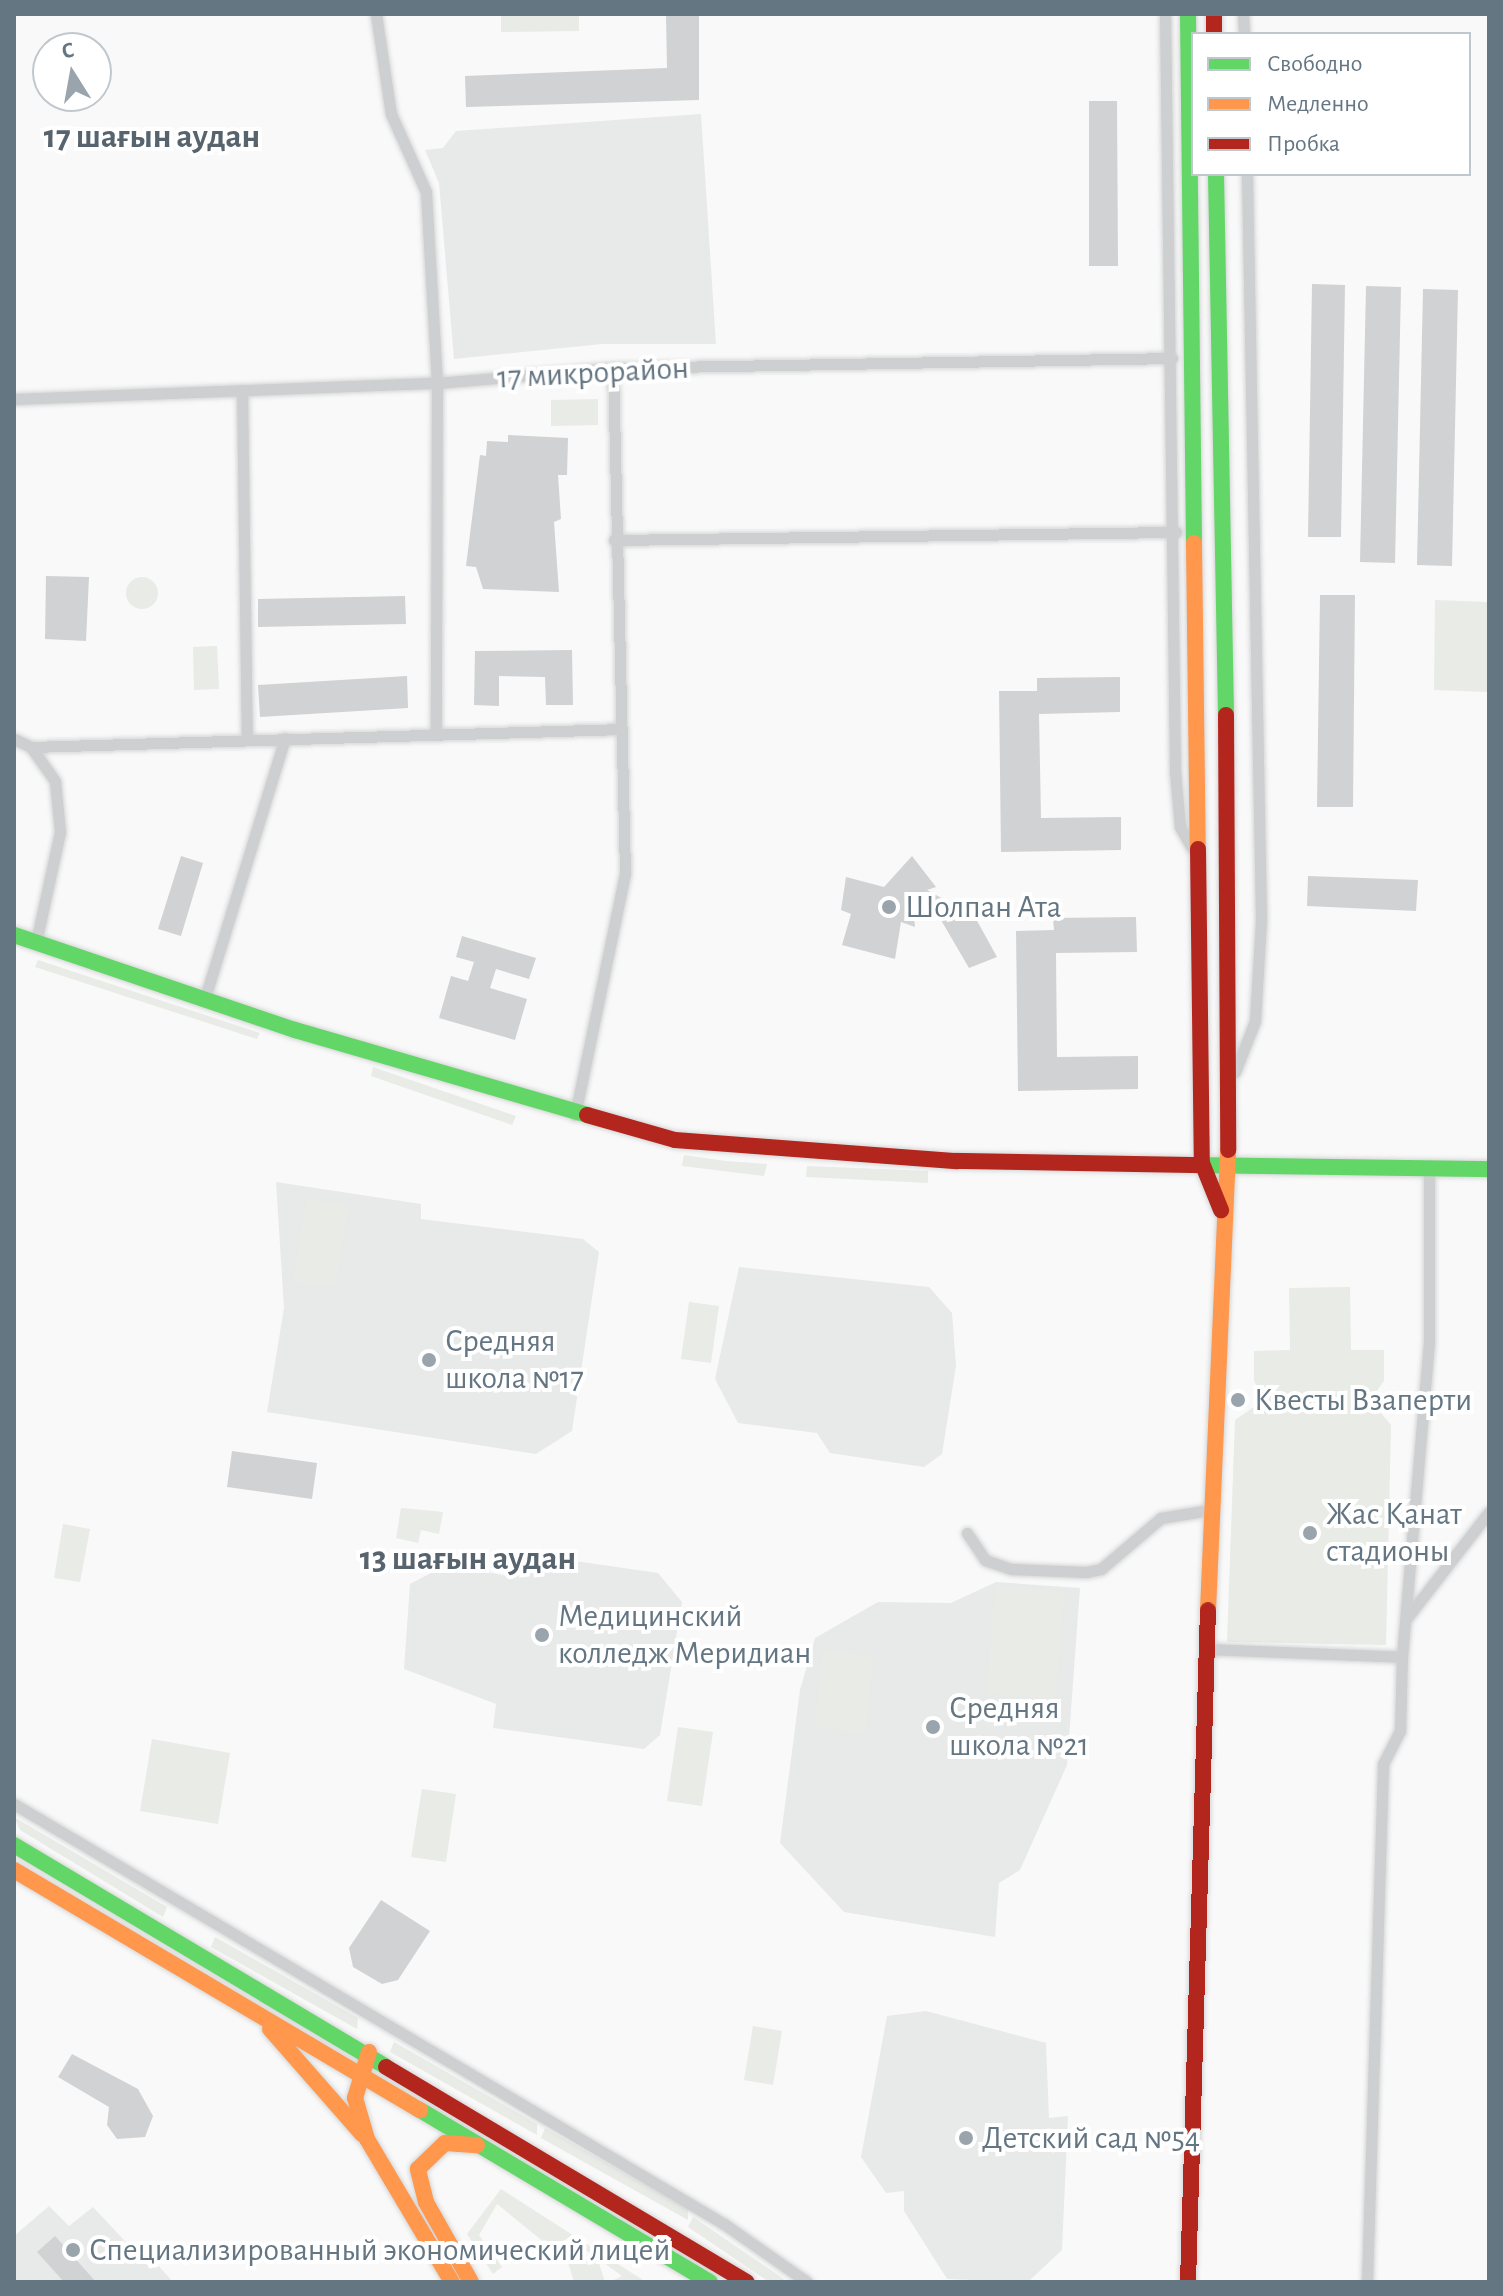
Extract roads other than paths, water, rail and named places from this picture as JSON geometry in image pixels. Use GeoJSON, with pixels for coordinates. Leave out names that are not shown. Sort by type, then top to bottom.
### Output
{"type":"FeatureCollection","features":[{"type":"Feature","properties":{"kind":"main road"},"geometry":{"type":"LineString","coordinates":[[1188,14],[1201,862],[1202,1163],[1221,1210]]}},
{"type":"Feature","properties":{"kind":"main road"},"geometry":{"type":"LineString","coordinates":[[1188,2282],[1221,1210],[1231,1164],[1233,1077],[1216,176]]}},
{"type":"Feature","properties":{"kind":"main road"},"geometry":{"type":"LineString","coordinates":[[1192,273],[1218,272]]}},
{"type":"Feature","properties":{"kind":"main road"},"geometry":{"type":"LineString","coordinates":[[14,935],[204,1001],[575,1115],[675,1140],[821,1154],[1489,1169]]}},
{"type":"Feature","properties":{"kind":"main road"},"geometry":{"type":"LineString","coordinates":[[14,1845],[369,2052],[747,2282]]}},
{"type":"Feature","properties":{"kind":"main road"},"geometry":{"type":"LineString","coordinates":[[14,1870],[252,2010],[356,2078],[491,2148],[710,2282]]}},
{"type":"Feature","properties":{"kind":"main road"},"geometry":{"type":"LineString","coordinates":[[252,2010],[367,2139],[452,2282]]}},
{"type":"Feature","properties":{"kind":"main road"},"geometry":{"type":"LineString","coordinates":[[367,2139],[356,2078],[369,2052]]}},
{"type":"Feature","properties":{"kind":"main road"},"geometry":{"type":"LineString","coordinates":[[471,2282],[426,2202],[418,2169],[445,2143],[491,2148]]}},
{"type":"Feature","properties":{"kind":"street"},"geometry":{"type":"LineString","coordinates":[[376,14],[391,114],[426,192],[437,383],[436,734]]}},
{"type":"Feature","properties":{"kind":"street"},"geometry":{"type":"LineString","coordinates":[[1165,14],[1176,532],[1175,771],[1180,827],[1201,862]]}},
{"type":"Feature","properties":{"kind":"street"},"geometry":{"type":"LineString","coordinates":[[1233,1077],[1255,1021],[1261,919],[1247,176]]}},
{"type":"Feature","properties":{"kind":"street","name":"17 микрорайон"},"geometry":{"type":"LineString","coordinates":[[14,399],[437,383],[613,368],[1172,358]]}},
{"type":"Feature","properties":{"kind":"street"},"geometry":{"type":"LineString","coordinates":[[575,1115],[625,873],[614,540],[613,368]]}},
{"type":"Feature","properties":{"kind":"street"},"geometry":{"type":"LineString","coordinates":[[242,391],[247,738]]}},
{"type":"Feature","properties":{"kind":"street"},"geometry":{"type":"LineString","coordinates":[[614,540],[1176,532]]}},
{"type":"Feature","properties":{"kind":"street"},"geometry":{"type":"LineString","coordinates":[[14,739],[31,747],[247,738],[622,729]]}},
{"type":"Feature","properties":{"kind":"street"},"geometry":{"type":"LineString","coordinates":[[204,1001],[285,738]]}},
{"type":"Feature","properties":{"kind":"street"},"geometry":{"type":"LineString","coordinates":[[31,747],[55,781],[60,832],[36,942]]}},
{"type":"Feature","properties":{"kind":"street"},"geometry":{"type":"LineString","coordinates":[[1367,2282],[1383,1764],[1400,1731],[1402,1657],[1429,1342],[1429,1169]]}},
{"type":"Feature","properties":{"kind":"street"},"geometry":{"type":"LineString","coordinates":[[967,1533],[985,1560],[1011,1569],[1086,1572],[1101,1569],[1161,1518],[1210,1510]]}},
{"type":"Feature","properties":{"kind":"street"},"geometry":{"type":"LineString","coordinates":[[1405,1620],[1489,1512]]}},
{"type":"Feature","properties":{"kind":"street"},"geometry":{"type":"LineString","coordinates":[[1206,1649],[1402,1657]]}},
{"type":"Feature","properties":{"kind":"street"},"geometry":{"type":"LineString","coordinates":[[14,1804],[724,2224],[807,2282]]}},
{"type":"Feature","properties":{"kind":"place","name":"Шолпан Ата"},"geometry":{"type":"Point","coordinates":[889,907]}},
{"type":"Feature","properties":{"kind":"place","name":"Средняя школа №17"},"geometry":{"type":"Point","coordinates":[429,1360]}},
{"type":"Feature","properties":{"kind":"place","name":"Квесты Взаперти"},"geometry":{"type":"Point","coordinates":[1238,1400]}},
{"type":"Feature","properties":{"kind":"place","name":"Жас Қанат стадионы"},"geometry":{"type":"Point","coordinates":[1310,1533]}},
{"type":"Feature","properties":{"kind":"place","name":"Медицинский колледж Меридиан"},"geometry":{"type":"Point","coordinates":[542,1635]}},
{"type":"Feature","properties":{"kind":"place","name":"Средняя школа №21"},"geometry":{"type":"Point","coordinates":[933,1727]}},
{"type":"Feature","properties":{"kind":"place","name":"Детский сад №54"},"geometry":{"type":"Point","coordinates":[966,2138]}},
{"type":"Feature","properties":{"kind":"place","name":"Специализированный экономический лицей"},"geometry":{"type":"Point","coordinates":[73,2250]}},
{"type":"Feature","properties":{"kind":"district","name":"17 шағын аудан"},"geometry":{"type":"Point","coordinates":[152,138]}},
{"type":"Feature","properties":{"kind":"district","name":"13 шағын аудан"},"geometry":{"type":"Point","coordinates":[468,1560]}}]}
